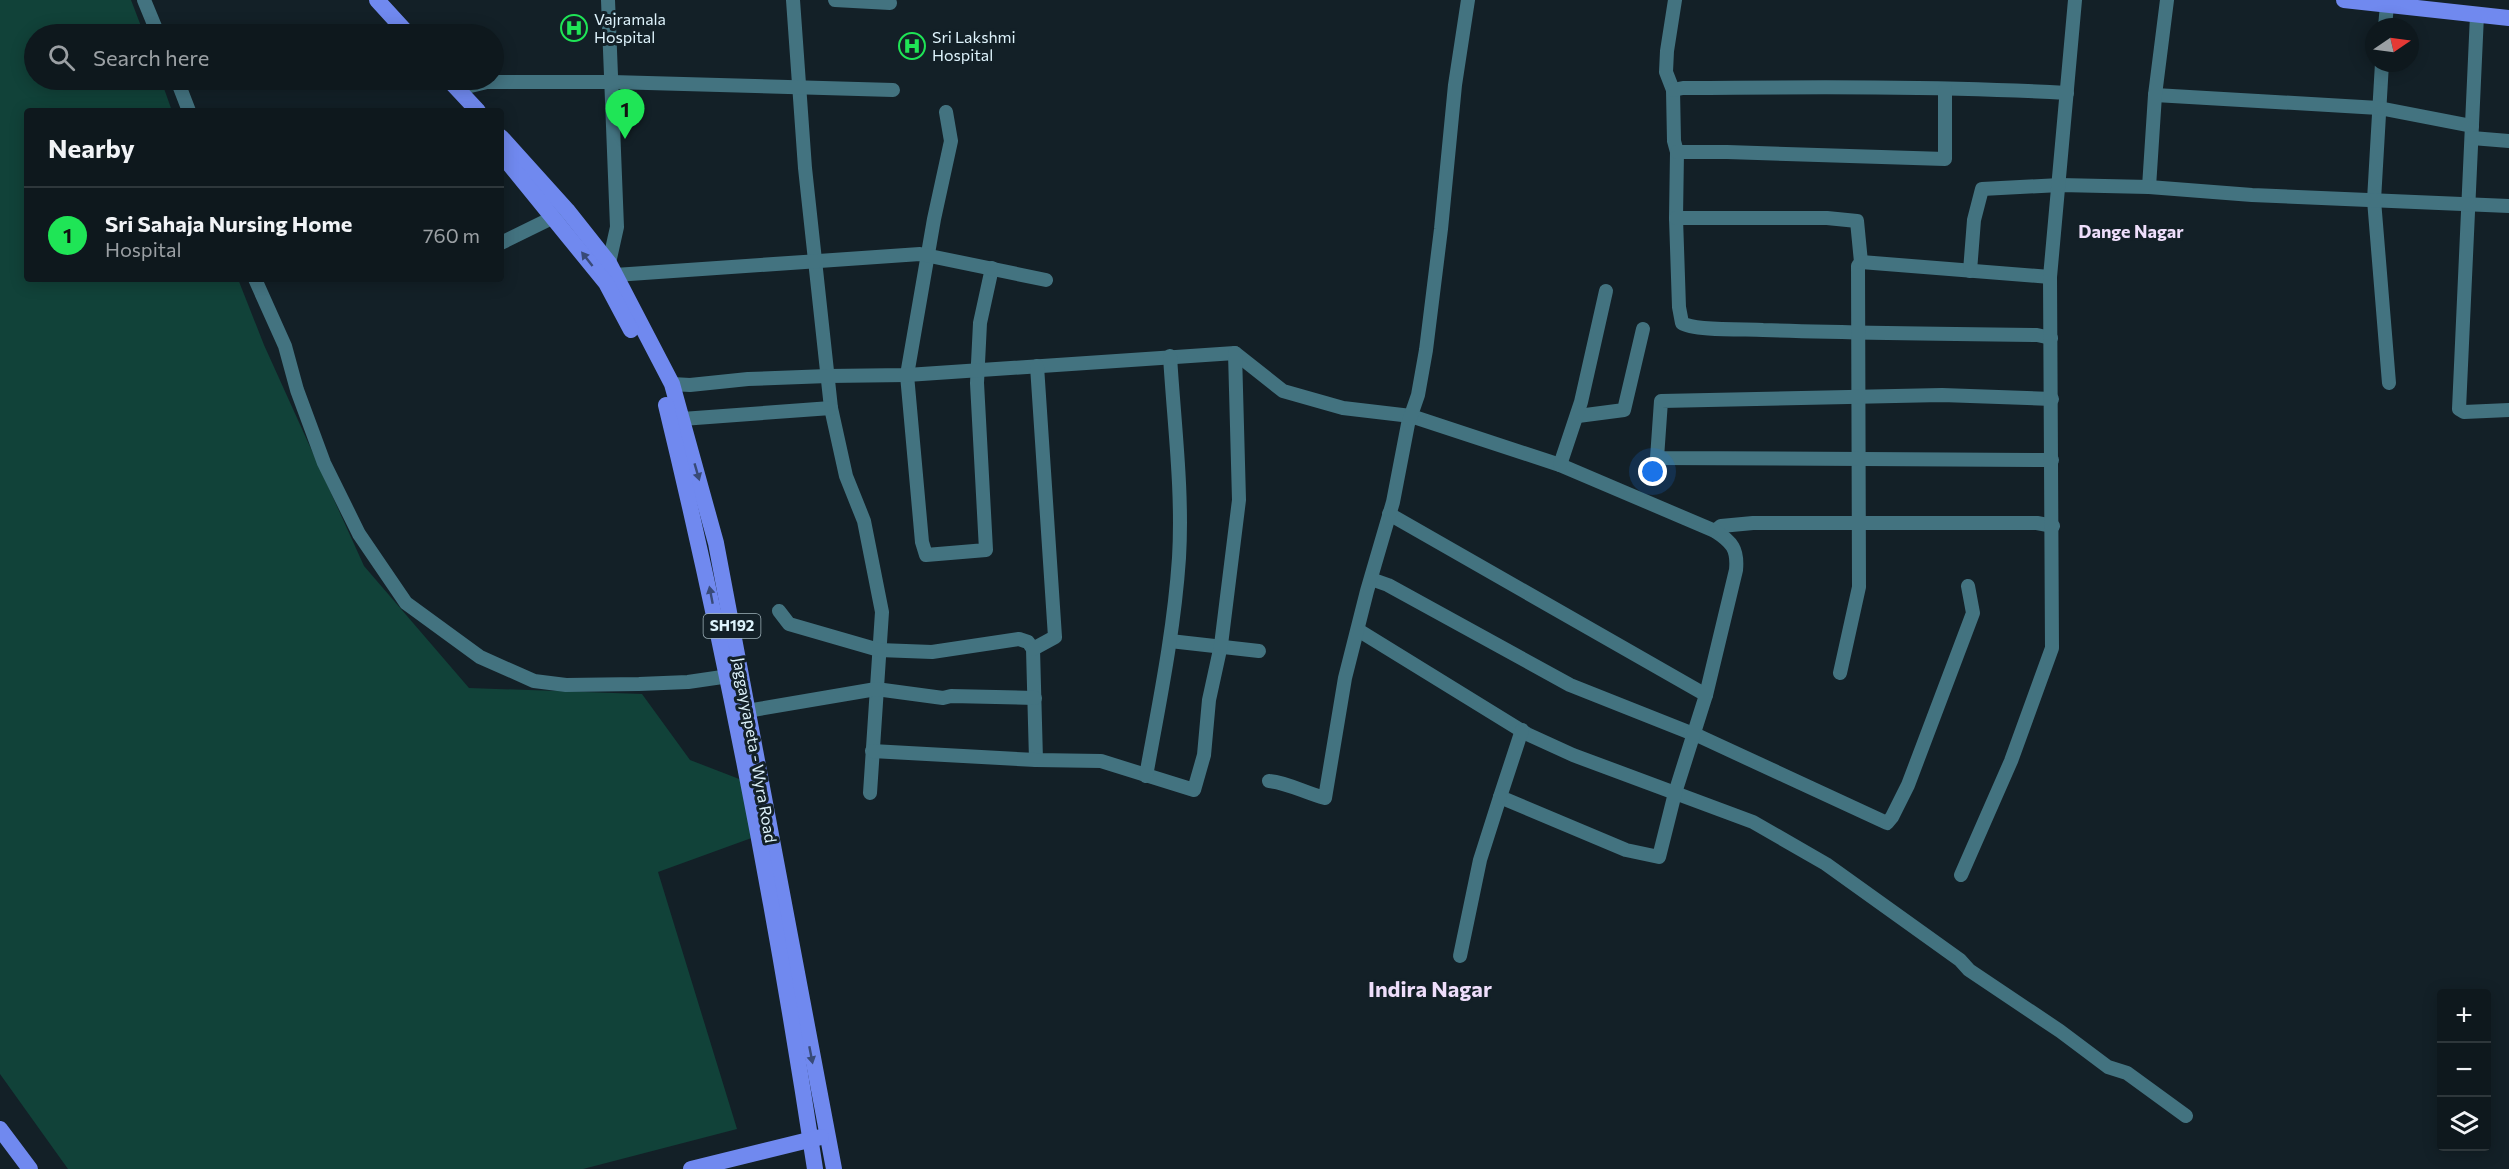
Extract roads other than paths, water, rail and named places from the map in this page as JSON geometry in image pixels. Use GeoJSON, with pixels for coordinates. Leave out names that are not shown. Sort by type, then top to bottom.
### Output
{"type":"FeatureCollection","features":[{"type":"Feature","properties":{"kind":"main road"},"geometry":{"type":"LineString","coordinates":[[366,0],[387,24]]}},
{"type":"Feature","properties":{"kind":"main road"},"geometry":{"type":"LineString","coordinates":[[377,0],[399,24]]}},
{"type":"Feature","properties":{"kind":"main road"},"geometry":{"type":"LineString","coordinates":[[2344,0],[2509,18]]}},
{"type":"Feature","properties":{"kind":"main road"},"geometry":{"type":"LineString","coordinates":[[445,90],[460,108]]}},
{"type":"Feature","properties":{"kind":"main road"},"geometry":{"type":"LineString","coordinates":[[459,90],[475,108]]}},
{"type":"Feature","properties":{"kind":"main road","name":"Jaggayyapeta - Wyra Road"},"geometry":{"type":"LineString","coordinates":[[504,141],[560,213],[612,269],[672,384],[716,543],[734,675],[747,711],[819,1138],[834,1169]]}},
{"type":"Feature","properties":{"kind":"main road","name":"SH192"},"geometry":{"type":"LineString","coordinates":[[504,157],[560,213],[606,283],[663,390],[734,675],[789,1002],[819,1138],[815,1169]]}},
{"type":"Feature","properties":{"kind":"main road"},"geometry":{"type":"LineString","coordinates":[[0,1129],[30,1169]]}},
{"type":"Feature","properties":{"kind":"main road"},"geometry":{"type":"LineString","coordinates":[[691,1169],[819,1138]]}},
{"type":"Feature","properties":{"kind":"street"},"geometry":{"type":"LineString","coordinates":[[144,0],[154,24]]}},
{"type":"Feature","properties":{"kind":"street"},"geometry":{"type":"LineString","coordinates":[[608,0],[617,227],[612,269],[928,255],[1046,280]]}},
{"type":"Feature","properties":{"kind":"street"},"geometry":{"type":"LineString","coordinates":[[793,0],[815,261],[831,408],[846,476],[864,521],[882,612],[870,793]]}},
{"type":"Feature","properties":{"kind":"street"},"geometry":{"type":"LineString","coordinates":[[836,0],[890,3]]}},
{"type":"Feature","properties":{"kind":"street"},"geometry":{"type":"LineString","coordinates":[[1269,781],[1286,783],[1304,793],[1325,798],[1345,678],[1418,395],[1426,350],[1455,85],[1468,0]]}},
{"type":"Feature","properties":{"kind":"street"},"geometry":{"type":"LineString","coordinates":[[1676,0],[1666,51],[1666,72],[1673,90],[1674,141],[1677,152],[1676,218],[1679,307],[1682,323],[1686,326],[1857,334],[2037,335],[2051,338]]}},
{"type":"Feature","properties":{"kind":"street"},"geometry":{"type":"LineString","coordinates":[[1961,875],[2011,761],[2052,648],[2050,277],[2060,185],[2074,0]]}},
{"type":"Feature","properties":{"kind":"street"},"geometry":{"type":"LineString","coordinates":[[2149,187],[2155,94],[2167,0]]}},
{"type":"Feature","properties":{"kind":"street"},"geometry":{"type":"LineString","coordinates":[[2386,18],[2387,5]]}},
{"type":"Feature","properties":{"kind":"street"},"geometry":{"type":"LineString","coordinates":[[2477,15],[2459,409],[2464,412],[2509,410]]}},
{"type":"Feature","properties":{"kind":"street"},"geometry":{"type":"LineString","coordinates":[[2381,72],[2374,200],[2389,383]]}},
{"type":"Feature","properties":{"kind":"street"},"geometry":{"type":"LineString","coordinates":[[504,82],[612,82],[893,90]]}},
{"type":"Feature","properties":{"kind":"street"},"geometry":{"type":"LineString","coordinates":[[1673,90],[1788,87],[1946,90],[1989,88],[2067,93]]}},
{"type":"Feature","properties":{"kind":"street"},"geometry":{"type":"LineString","coordinates":[[181,90],[188,108]]}},
{"type":"Feature","properties":{"kind":"street"},"geometry":{"type":"LineString","coordinates":[[1677,152],[1945,159],[1946,90]]}},
{"type":"Feature","properties":{"kind":"street"},"geometry":{"type":"LineString","coordinates":[[2155,94],[2379,108],[2509,141]]}},
{"type":"Feature","properties":{"kind":"street"},"geometry":{"type":"LineString","coordinates":[[946,112],[951,141],[907,375],[922,542],[926,555],[986,550],[978,370],[980,323],[992,268]]}},
{"type":"Feature","properties":{"kind":"street"},"geometry":{"type":"LineString","coordinates":[[1970,271],[1974,220],[1982,189],[2060,185],[2149,187],[2252,195],[2509,206]]}},
{"type":"Feature","properties":{"kind":"street"},"geometry":{"type":"LineString","coordinates":[[504,241],[560,213]]}},
{"type":"Feature","properties":{"kind":"street"},"geometry":{"type":"LineString","coordinates":[[1676,218],[1854,219],[1860,228],[1861,262],[1858,266],[1857,334],[1860,522],[1858,587],[1840,673]]}},
{"type":"Feature","properties":{"kind":"street"},"geometry":{"type":"LineString","coordinates":[[1861,262],[2050,277]]}},
{"type":"Feature","properties":{"kind":"street"},"geometry":{"type":"LineString","coordinates":[[256,282],[285,346],[297,390],[324,463],[359,534],[406,603],[480,657],[534,681],[566,685],[639,684],[688,682],[734,675]]}},
{"type":"Feature","properties":{"kind":"street"},"geometry":{"type":"LineString","coordinates":[[1560,465],[1578,416],[1606,291]]}},
{"type":"Feature","properties":{"kind":"street"},"geometry":{"type":"LineString","coordinates":[[1578,416],[1624,410],[1643,329]]}},
{"type":"Feature","properties":{"kind":"street"},"geometry":{"type":"LineString","coordinates":[[872,751],[1036,760],[1101,761],[1194,790],[1204,755],[1209,700],[1221,645],[1239,500],[1235,353]]}},
{"type":"Feature","properties":{"kind":"street"},"geometry":{"type":"LineString","coordinates":[[672,384],[690,385],[747,379],[907,375],[1235,353],[1283,391],[1343,408],[1411,416],[1560,465],[1715,531],[1734,545],[1737,556],[1706,695],[1692,734],[1659,857],[1626,849],[1500,797]]}},
{"type":"Feature","properties":{"kind":"street"},"geometry":{"type":"LineString","coordinates":[[1146,776],[1170,641],[1179,558],[1180,512],[1170,356]]}},
{"type":"Feature","properties":{"kind":"street"},"geometry":{"type":"LineString","coordinates":[[1033,649],[1055,637],[1037,366]]}},
{"type":"Feature","properties":{"kind":"street"},"geometry":{"type":"LineString","coordinates":[[2052,399],[1942,395],[1661,400],[1657,458],[2052,460]]}},
{"type":"Feature","properties":{"kind":"street"},"geometry":{"type":"LineString","coordinates":[[682,419],[831,408]]}},
{"type":"Feature","properties":{"kind":"street"},"geometry":{"type":"LineString","coordinates":[[1389,514],[1706,695]]}},
{"type":"Feature","properties":{"kind":"street"},"geometry":{"type":"LineString","coordinates":[[1715,531],[1721,526],[1753,523],[2037,523],[2053,526]]}},
{"type":"Feature","properties":{"kind":"street"},"geometry":{"type":"LineString","coordinates":[[1371,579],[1388,585],[1570,685],[1692,734],[1887,823],[1908,785],[1973,613],[1968,586]]}},
{"type":"Feature","properties":{"kind":"street"},"geometry":{"type":"LineString","coordinates":[[779,611],[789,624],[879,650],[932,652],[1019,639],[1028,642],[1033,649],[1036,760]]}},
{"type":"Feature","properties":{"kind":"street"},"geometry":{"type":"LineString","coordinates":[[1358,630],[1522,730],[1573,755],[1753,822],[1826,864],[1960,960],[1969,970],[2060,1031],[2108,1067],[2127,1073],[2186,1116]]}},
{"type":"Feature","properties":{"kind":"street"},"geometry":{"type":"LineString","coordinates":[[1170,641],[1259,651]]}},
{"type":"Feature","properties":{"kind":"street"},"geometry":{"type":"LineString","coordinates":[[747,711],[876,688],[943,698],[951,696],[1035,698]]}},
{"type":"Feature","properties":{"kind":"street"},"geometry":{"type":"LineString","coordinates":[[1460,956],[1480,860],[1522,730]]}},
{"type":"Feature","properties":{"kind":"place","name":"Vajramala Hospital"},"geometry":{"type":"Point","coordinates":[574,28]}},
{"type":"Feature","properties":{"kind":"place","name":"Sri Lakshmi Hospital"},"geometry":{"type":"Point","coordinates":[912,46]}},
{"type":"Feature","properties":{"kind":"place","name":"Sri Sahaja Nursing Home"},"geometry":{"type":"Point","coordinates":[625,139]}},
{"type":"Feature","properties":{"kind":"district","name":"Dange Nagar"},"geometry":{"type":"Point","coordinates":[2131,232]}},
{"type":"Feature","properties":{"kind":"district","name":"Indira Nagar"},"geometry":{"type":"Point","coordinates":[1430,989]}}]}
